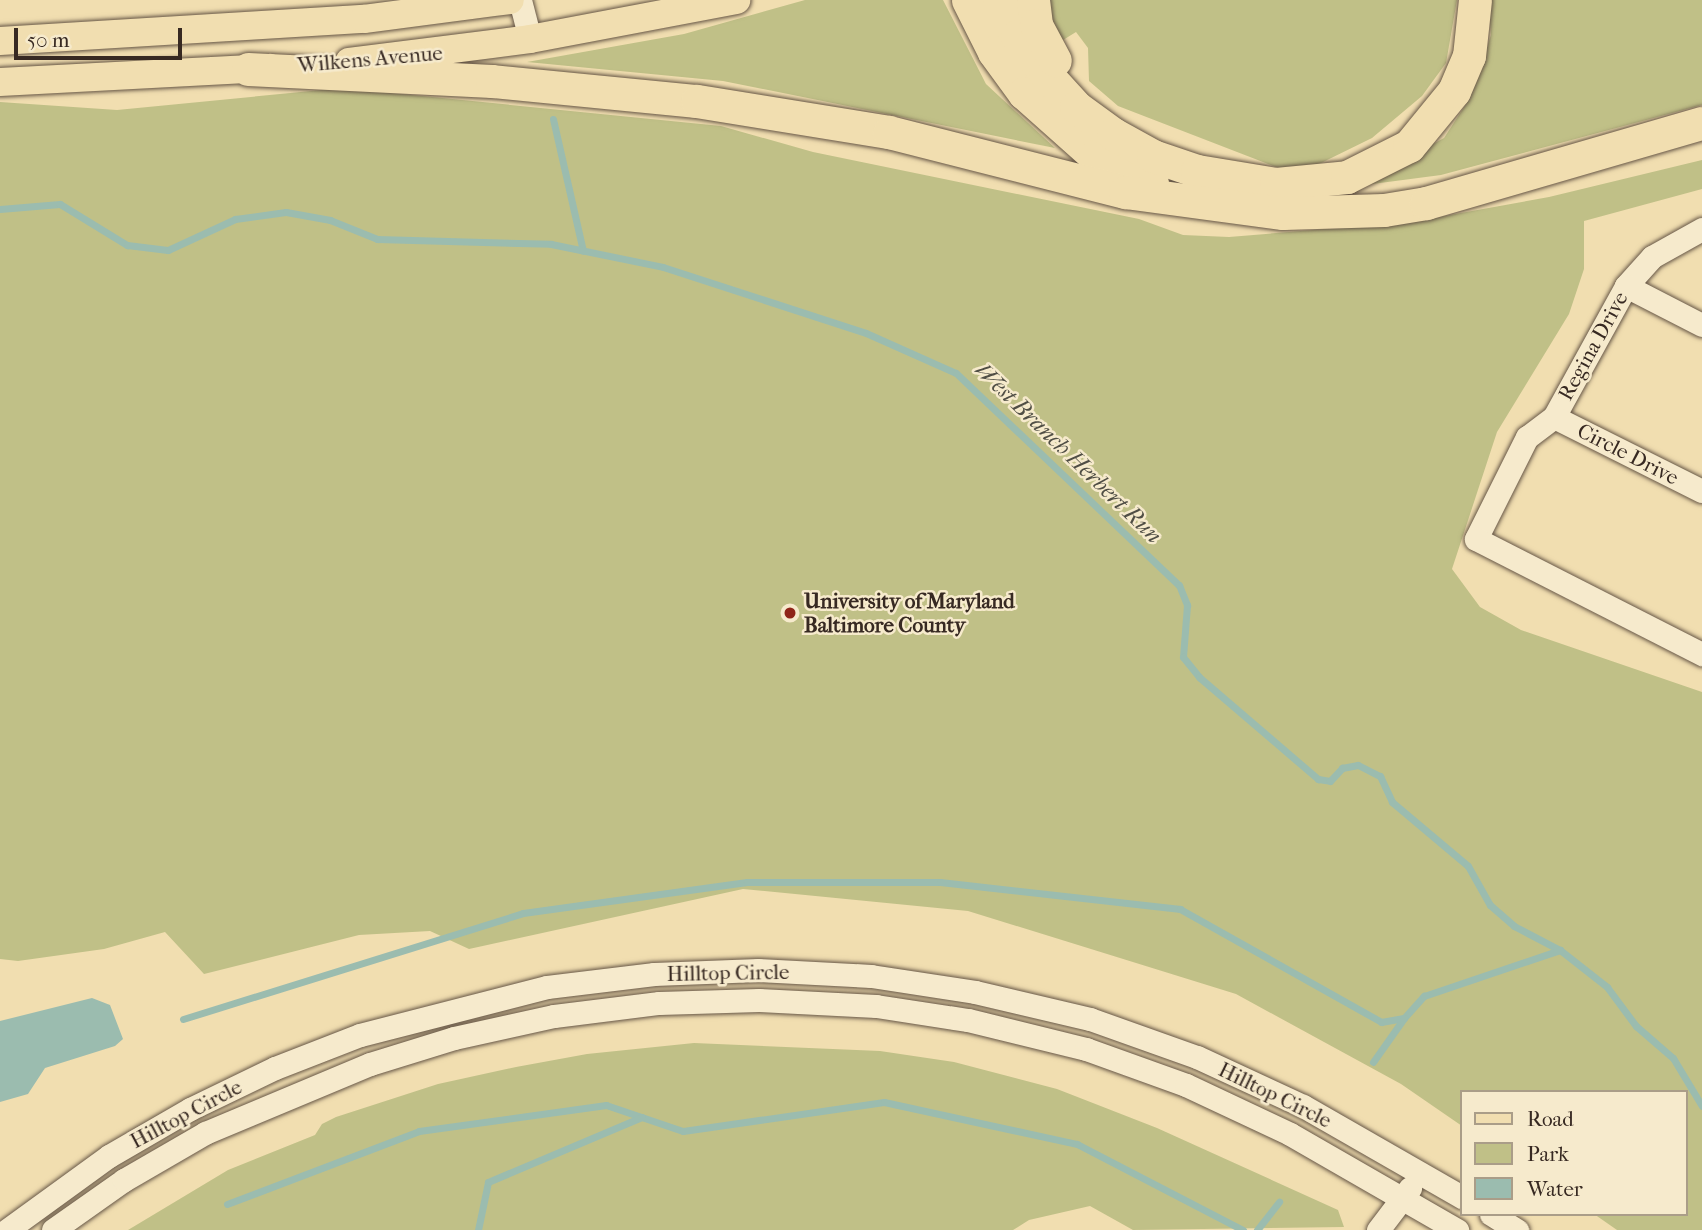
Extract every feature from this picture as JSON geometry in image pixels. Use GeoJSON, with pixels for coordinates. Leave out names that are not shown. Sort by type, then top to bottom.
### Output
{"type":"FeatureCollection","features":[{"type":"Feature","properties":{"kind":"highway"},"geometry":{"type":"LineString","coordinates":[[968,0],[994,52],[1024,93],[1077,142],[1142,180],[1331,213],[1426,203],[1702,123]]}},
{"type":"Feature","properties":{"kind":"highway"},"geometry":{"type":"LineString","coordinates":[[999,0],[1017,36],[1076,107],[1153,156],[1234,195]]}},
{"type":"Feature","properties":{"kind":"highway"},"geometry":{"type":"LineString","coordinates":[[1033,0],[1044,43],[1086,92],[1157,144],[1234,195]]}},
{"type":"Feature","properties":{"kind":"highway"},"geometry":{"type":"LineString","coordinates":[[248,69],[492,81],[697,101],[889,132],[1125,192],[1234,195],[1347,177],[1409,146],[1454,91],[1469,56],[1475,0]]}},
{"type":"Feature","properties":{"kind":"main road","name":"Wilkens Avenue"},"geometry":{"type":"LineString","coordinates":[[0,41],[364,19],[510,0]]}},
{"type":"Feature","properties":{"kind":"main road","name":"Wilkens Avenue"},"geometry":{"type":"LineString","coordinates":[[0,82],[370,61],[530,39],[736,0]]}},
{"type":"Feature","properties":{"kind":"street"},"geometry":{"type":"LineString","coordinates":[[520,0],[530,39]]}},
{"type":"Feature","properties":{"kind":"street","name":"Regina Drive"},"geometry":{"type":"LineString","coordinates":[[1554,417],[1626,286],[1652,257],[1702,229]]}},
{"type":"Feature","properties":{"kind":"street"},"geometry":{"type":"LineString","coordinates":[[1626,286],[1702,325]]}},
{"type":"Feature","properties":{"kind":"street"},"geometry":{"type":"LineString","coordinates":[[1554,417],[1527,437],[1476,539],[1702,654]]}},
{"type":"Feature","properties":{"kind":"street","name":"Circle Drive"},"geometry":{"type":"LineString","coordinates":[[1554,417],[1702,491]]}},
{"type":"Feature","properties":{"kind":"street","name":"Hilltop Circle"},"geometry":{"type":"LineString","coordinates":[[7,1230],[110,1156],[190,1109],[275,1068],[360,1035],[547,987],[654,974],[758,970],[871,976],[975,992],[1090,1019],[1197,1057],[1303,1106],[1460,1196]]}},
{"type":"Feature","properties":{"kind":"street","name":"Hilltop Circle"},"geometry":{"type":"LineString","coordinates":[[53,1230],[124,1180],[205,1133],[370,1064],[454,1038],[554,1016],[659,1003],[760,1000],[876,1006],[942,1016],[1086,1049],[1186,1085],[1279,1128],[1457,1230]]}},
{"type":"Feature","properties":{"kind":"street"},"geometry":{"type":"LineString","coordinates":[[1378,1230],[1422,1173]]}},
{"type":"Feature","properties":{"kind":"street"},"geometry":{"type":"LineString","coordinates":[[1494,1216],[1517,1230]]}},
{"type":"Feature","properties":{"kind":"green space"},"geometry":{"type":"Polygon","coordinates":[[[805,0],[943,0],[986,84],[1055,148],[723,81],[527,62],[684,34],[805,0]]]}},
{"type":"Feature","properties":{"kind":"green space"},"geometry":{"type":"Polygon","coordinates":[[[1044,0],[1457,0],[1446,63],[1422,96],[1372,138],[1319,164],[1281,169],[1118,106],[1089,81],[1088,48],[1076,32],[1055,45],[1044,0]]]}},
{"type":"Feature","properties":{"kind":"green space"},"geometry":{"type":"Polygon","coordinates":[[[1488,0],[1702,0],[1702,105],[1441,175],[1296,194],[1363,182],[1444,138],[1470,98],[1491,35],[1488,0]]]}},
{"type":"Feature","properties":{"kind":"green space","name":"University of Maryland Baltimore County"},"geometry":{"type":"Polygon","coordinates":[[[342,88],[721,126],[813,152],[1139,219],[1183,235],[1229,237],[1411,222],[1549,197],[1702,160],[1702,189],[1584,221],[1584,269],[1569,314],[1497,432],[1452,569],[1480,607],[1521,630],[1702,692],[1702,1230],[1617,1230],[1597,1216],[1688,1216],[1688,1090],[1460,1090],[1460,1125],[1401,1084],[1236,994],[968,911],[743,889],[469,949],[430,931],[359,935],[204,974],[165,932],[104,949],[18,961],[0,959],[0,102],[117,110],[342,88]]]}},
{"type":"Feature","properties":{"kind":"green space"},"geometry":{"type":"Polygon","coordinates":[[[694,1043],[880,1051],[954,1062],[1057,1089],[1157,1128],[1338,1210],[1344,1227],[1133,1230],[1090,1206],[1029,1220],[1013,1230],[128,1230],[228,1170],[315,1135],[322,1124],[336,1117],[438,1084],[516,1067],[587,1054],[694,1043]]]}},
{"type":"Feature","properties":{"kind":"water"},"geometry":{"type":"Polygon","coordinates":[[[92,998],[110,1005],[123,1039],[115,1046],[45,1068],[28,1094],[0,1102],[0,1021],[92,998]]]}},
{"type":"Feature","properties":{"kind":"waterway"},"geometry":{"type":"LineString","coordinates":[[553,119],[583,251]]}},
{"type":"Feature","properties":{"kind":"waterway","name":"West Branch Herbert Run"},"geometry":{"type":"LineString","coordinates":[[0,209],[60,204],[127,245],[168,250],[235,219],[286,212],[330,220],[377,239],[551,244],[663,267],[866,333],[956,373],[1179,585],[1187,605],[1183,657],[1199,677],[1318,779],[1330,781],[1342,768],[1358,765],[1380,776],[1392,802],[1468,866],[1490,905],[1514,926],[1560,950],[1607,987],[1636,1026],[1673,1058],[1702,1106]]}},
{"type":"Feature","properties":{"kind":"waterway"},"geometry":{"type":"LineString","coordinates":[[183,1019],[523,913],[747,882],[940,882],[1180,909],[1381,1022],[1404,1018],[1424,996],[1560,950]]}},
{"type":"Feature","properties":{"kind":"waterway"},"geometry":{"type":"LineString","coordinates":[[1373,1062],[1404,1018]]}},
{"type":"Feature","properties":{"kind":"waterway"},"geometry":{"type":"LineString","coordinates":[[227,1204],[419,1131],[606,1105],[683,1131],[884,1102],[1077,1144],[1243,1230]]}},
{"type":"Feature","properties":{"kind":"waterway"},"geometry":{"type":"LineString","coordinates":[[478,1230],[488,1182],[642,1117]]}},
{"type":"Feature","properties":{"kind":"waterway"},"geometry":{"type":"LineString","coordinates":[[1257,1230],[1279,1202]]}},
{"type":"Feature","properties":{"kind":"place","name":"University of Maryland Baltimore County"},"geometry":{"type":"Point","coordinates":[790,613]}}]}
